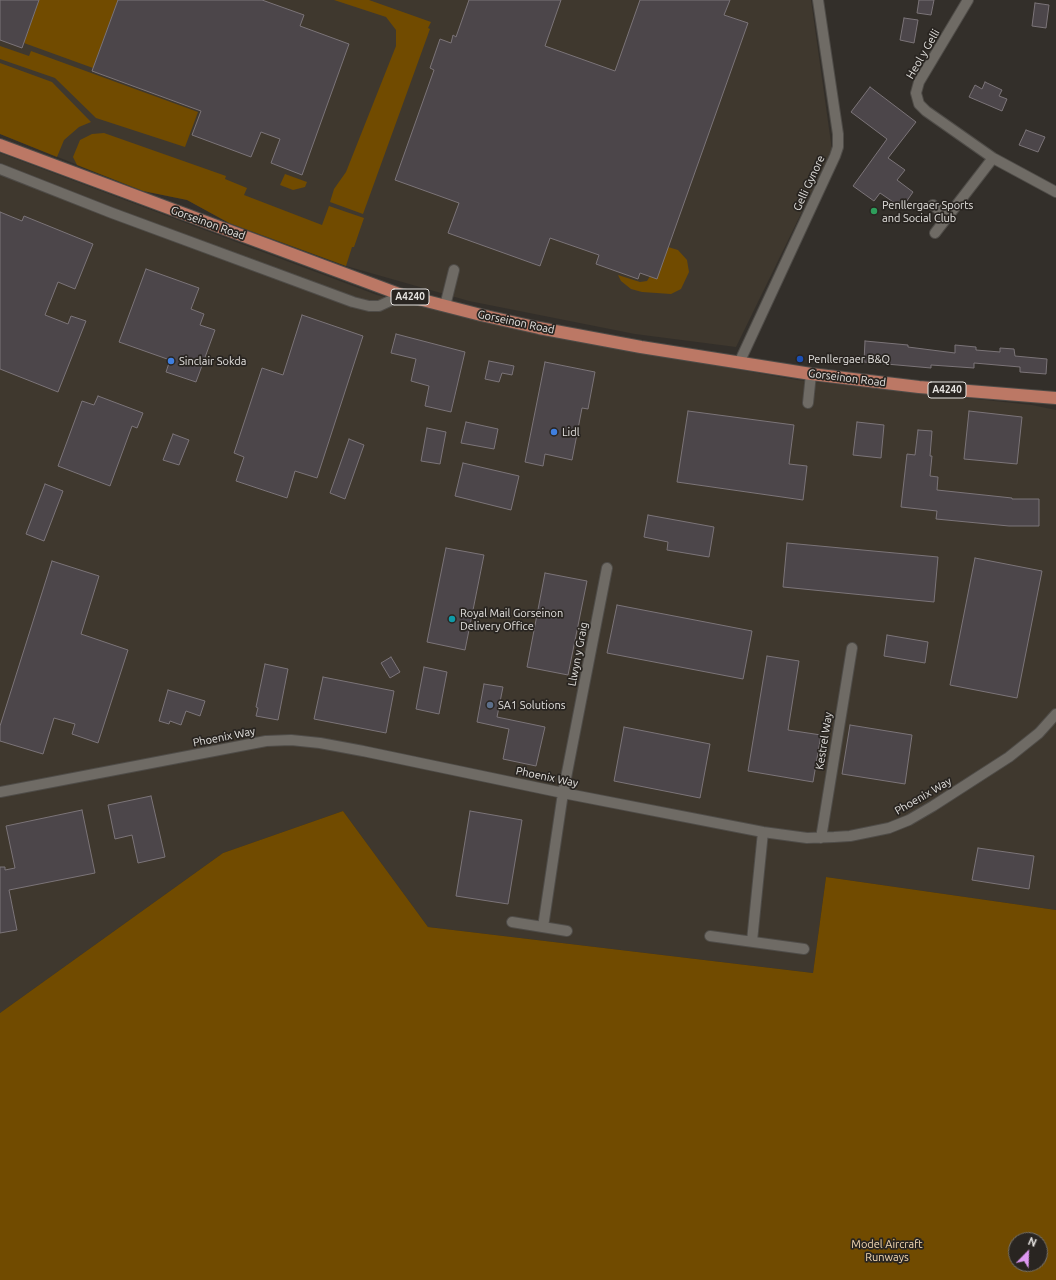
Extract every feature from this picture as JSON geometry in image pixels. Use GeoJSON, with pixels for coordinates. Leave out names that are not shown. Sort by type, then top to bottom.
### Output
{"type":"FeatureCollection","features":[{"type":"Feature","properties":{"kind":"main road","name":"Gorseinon Road"},"geometry":{"type":"LineString","coordinates":[[0,145],[399,294],[445,306],[539,328],[641,347],[811,374],[919,387],[1056,398]]}},
{"type":"Feature","properties":{"kind":"street","name":"Gelli Gynore"},"geometry":{"type":"LineString","coordinates":[[739,363],[838,147],[838,134],[818,0]]}},
{"type":"Feature","properties":{"kind":"street","name":"Heol y Gelli"},"geometry":{"type":"LineString","coordinates":[[968,0],[919,82],[917,97],[922,108],[993,158],[1056,192]]}},
{"type":"Feature","properties":{"kind":"street"},"geometry":{"type":"LineString","coordinates":[[935,233],[993,158]]}},
{"type":"Feature","properties":{"kind":"street"},"geometry":{"type":"LineString","coordinates":[[0,168],[112,213],[362,305],[374,306],[383,304],[392,300],[399,294]]}},
{"type":"Feature","properties":{"kind":"street"},"geometry":{"type":"LineString","coordinates":[[933,205],[947,217]]}},
{"type":"Feature","properties":{"kind":"street"},"geometry":{"type":"LineString","coordinates":[[445,306],[454,270]]}},
{"type":"Feature","properties":{"kind":"street"},"geometry":{"type":"LineString","coordinates":[[808,403],[811,374]]}},
{"type":"Feature","properties":{"kind":"street","name":"Llwyn y Graig"},"geometry":{"type":"LineString","coordinates":[[544,927],[563,793],[607,568]]}},
{"type":"Feature","properties":{"kind":"street","name":"Kestrel Way"},"geometry":{"type":"LineString","coordinates":[[821,838],[852,648]]}},
{"type":"Feature","properties":{"kind":"street","name":"Phoenix Way"},"geometry":{"type":"LineString","coordinates":[[0,792],[266,741],[278,740],[320,743],[563,793],[764,832],[795,837],[821,838],[850,836],[889,828],[909,820],[933,806],[1009,757],[1039,733],[1056,714]]}},
{"type":"Feature","properties":{"kind":"street"},"geometry":{"type":"LineString","coordinates":[[752,941],[764,832]]}},
{"type":"Feature","properties":{"kind":"street"},"geometry":{"type":"LineString","coordinates":[[512,922],[567,931]]}},
{"type":"Feature","properties":{"kind":"street"},"geometry":{"type":"LineString","coordinates":[[710,936],[804,949]]}},
{"type":"Feature","properties":{"kind":"shaded area"},"geometry":{"type":"Polygon","coordinates":[[[0,0],[811,0],[832,150],[736,347],[635,334],[469,301],[346,266],[229,223],[187,200],[143,191],[0,134],[0,0]]]}},
{"type":"Feature","properties":{"kind":"shaded area"},"geometry":{"type":"Polygon","coordinates":[[[0,153],[377,295],[413,304],[551,336],[797,380],[1032,405],[1056,410],[1056,910],[826,877],[813,973],[428,927],[343,811],[223,853],[0,1013],[0,153]]]}},
{"type":"Feature","properties":{"kind":"green space"},"geometry":{"type":"Polygon","coordinates":[[[39,0],[118,0],[93,68],[24,43],[39,0]]]}},
{"type":"Feature","properties":{"kind":"green space"},"geometry":{"type":"Polygon","coordinates":[[[334,0],[369,0],[431,22],[428,28],[430,29],[363,214],[330,202],[334,189],[346,172],[396,46],[396,30],[386,17],[334,0]]]}},
{"type":"Feature","properties":{"kind":"green space"},"geometry":{"type":"Polygon","coordinates":[[[0,46],[29,56],[31,51],[198,112],[185,147],[96,118],[55,78],[0,59],[0,46]]]}},
{"type":"Feature","properties":{"kind":"green space"},"geometry":{"type":"Polygon","coordinates":[[[0,63],[52,82],[91,122],[79,127],[64,140],[57,157],[0,134],[0,63]]]}},
{"type":"Feature","properties":{"kind":"green space"},"geometry":{"type":"Polygon","coordinates":[[[104,133],[226,176],[225,179],[247,188],[244,195],[322,225],[329,206],[364,218],[346,266],[229,223],[187,200],[143,191],[77,165],[73,157],[80,140],[92,134],[104,133]]]}},
{"type":"Feature","properties":{"kind":"green space"},"geometry":{"type":"Polygon","coordinates":[[[285,174],[307,182],[305,187],[293,190],[280,185],[285,174]]]}},
{"type":"Feature","properties":{"kind":"green space"},"geometry":{"type":"Polygon","coordinates":[[[668,247],[678,250],[687,260],[689,272],[681,289],[671,294],[642,292],[631,289],[621,281],[618,275],[640,282],[647,281],[668,247]]]}},
{"type":"Feature","properties":{"kind":"green space","name":"Model Aircraft Runways"},"geometry":{"type":"Polygon","coordinates":[[[343,811],[428,927],[813,973],[826,877],[1056,910],[1056,1280],[0,1280],[0,1013],[223,853],[343,811]]]}},
{"type":"Feature","properties":{"kind":"building"},"geometry":{"type":"Polygon","coordinates":[[[0,0],[39,0],[22,48],[0,40],[0,0]]]}},
{"type":"Feature","properties":{"kind":"building"},"geometry":{"type":"Polygon","coordinates":[[[118,0],[262,0],[304,15],[300,26],[349,44],[302,175],[271,163],[280,139],[261,132],[251,157],[192,135],[201,111],[92,71],[118,0]]]}},
{"type":"Feature","properties":{"kind":"building"},"geometry":{"type":"Polygon","coordinates":[[[469,0],[561,0],[545,46],[615,71],[640,0],[730,0],[724,15],[748,23],[657,279],[640,273],[638,279],[596,264],[599,255],[550,238],[540,266],[448,233],[459,203],[395,180],[434,70],[430,68],[440,39],[451,43],[453,35],[456,37],[469,0]]]}},
{"type":"Feature","properties":{"kind":"building"},"geometry":{"type":"Polygon","coordinates":[[[919,0],[934,0],[931,15],[917,13],[919,0]]]}},
{"type":"Feature","properties":{"kind":"building"},"geometry":{"type":"Polygon","coordinates":[[[1035,3],[1049,5],[1046,28],[1032,26],[1035,3]]]}},
{"type":"Feature","properties":{"kind":"building"},"geometry":{"type":"Polygon","coordinates":[[[904,18],[918,20],[914,43],[900,40],[904,18]]]}},
{"type":"Feature","properties":{"kind":"building"},"geometry":{"type":"Polygon","coordinates":[[[985,82],[1002,90],[999,96],[1007,99],[1002,111],[969,97],[975,85],[982,89],[985,82]]]}},
{"type":"Feature","properties":{"kind":"building"},"geometry":{"type":"Polygon","coordinates":[[[870,87],[916,122],[888,158],[905,170],[897,180],[913,192],[902,208],[880,193],[874,201],[853,186],[887,139],[851,112],[870,87]]]}},
{"type":"Feature","properties":{"kind":"building"},"geometry":{"type":"Polygon","coordinates":[[[1026,130],[1045,137],[1038,152],[1019,145],[1026,130]]]}},
{"type":"Feature","properties":{"kind":"building"},"geometry":{"type":"Polygon","coordinates":[[[0,212],[22,221],[24,216],[93,244],[75,289],[58,282],[45,315],[68,324],[71,316],[86,321],[58,392],[0,369],[0,212]]]}},
{"type":"Feature","properties":{"kind":"building"},"geometry":{"type":"Polygon","coordinates":[[[146,269],[199,288],[191,309],[204,314],[200,325],[215,330],[196,382],[166,372],[170,360],[119,342],[146,269]]]}},
{"type":"Feature","properties":{"kind":"building"},"geometry":{"type":"Polygon","coordinates":[[[302,315],[363,336],[317,478],[295,471],[287,498],[236,481],[244,457],[234,453],[262,368],[283,375],[302,315]]]}},
{"type":"Feature","properties":{"kind":"building"},"geometry":{"type":"Polygon","coordinates":[[[396,334],[465,352],[451,412],[425,406],[429,386],[411,381],[416,359],[391,353],[396,334]]]}},
{"type":"Feature","properties":{"kind":"building"},"geometry":{"type":"Polygon","coordinates":[[[865,341],[908,345],[908,347],[955,353],[955,345],[976,347],[976,350],[1000,352],[1000,348],[1014,349],[1015,356],[1047,359],[1046,374],[1020,372],[1020,367],[974,363],[974,368],[931,365],[931,368],[864,362],[865,341]]]}},
{"type":"Feature","properties":{"kind":"building"},"geometry":{"type":"Polygon","coordinates":[[[489,361],[514,366],[512,375],[502,373],[499,382],[485,379],[489,361]]]}},
{"type":"Feature","properties":{"kind":"building","name":"Lidl"},"geometry":{"type":"Polygon","coordinates":[[[545,362],[595,372],[588,409],[582,408],[572,460],[545,454],[543,466],[525,462],[545,362]]]}},
{"type":"Feature","properties":{"kind":"building"},"geometry":{"type":"Polygon","coordinates":[[[98,396],[143,413],[137,428],[132,426],[110,486],[58,466],[82,401],[94,405],[98,396]]]}},
{"type":"Feature","properties":{"kind":"building"},"geometry":{"type":"Polygon","coordinates":[[[688,411],[794,425],[789,464],[807,466],[803,500],[677,482],[688,411]]]}},
{"type":"Feature","properties":{"kind":"building"},"geometry":{"type":"Polygon","coordinates":[[[969,411],[1022,417],[1017,464],[964,459],[969,411]]]}},
{"type":"Feature","properties":{"kind":"building"},"geometry":{"type":"Polygon","coordinates":[[[466,422],[498,429],[494,449],[461,443],[466,422]]]}},
{"type":"Feature","properties":{"kind":"building"},"geometry":{"type":"Polygon","coordinates":[[[857,422],[884,425],[881,458],[853,455],[857,422]]]}},
{"type":"Feature","properties":{"kind":"building"},"geometry":{"type":"Polygon","coordinates":[[[427,428],[446,432],[440,464],[421,461],[427,428]]]}},
{"type":"Feature","properties":{"kind":"building"},"geometry":{"type":"Polygon","coordinates":[[[918,430],[932,431],[930,476],[938,477],[937,490],[1012,499],[1039,499],[1039,526],[1009,526],[936,519],[937,511],[901,507],[907,454],[915,455],[918,430]]]}},
{"type":"Feature","properties":{"kind":"building"},"geometry":{"type":"Polygon","coordinates":[[[173,434],[189,440],[179,465],[163,460],[173,434]]]}},
{"type":"Feature","properties":{"kind":"building"},"geometry":{"type":"Polygon","coordinates":[[[349,439],[364,445],[345,499],[330,493],[349,439]]]}},
{"type":"Feature","properties":{"kind":"building"},"geometry":{"type":"Polygon","coordinates":[[[463,463],[519,476],[511,510],[455,496],[463,463]]]}},
{"type":"Feature","properties":{"kind":"building"},"geometry":{"type":"Polygon","coordinates":[[[45,484],[63,491],[44,541],[26,534],[45,484]]]}},
{"type":"Feature","properties":{"kind":"building"},"geometry":{"type":"Polygon","coordinates":[[[648,515],[714,527],[709,557],[667,550],[668,542],[644,537],[648,515]]]}},
{"type":"Feature","properties":{"kind":"building"},"geometry":{"type":"Polygon","coordinates":[[[787,543],[938,557],[934,602],[783,587],[787,543]]]}},
{"type":"Feature","properties":{"kind":"building"},"geometry":{"type":"Polygon","coordinates":[[[446,548],[484,555],[465,650],[427,642],[446,548]]]}},
{"type":"Feature","properties":{"kind":"building"},"geometry":{"type":"Polygon","coordinates":[[[975,558],[1042,571],[1017,698],[950,685],[975,558]]]}},
{"type":"Feature","properties":{"kind":"building"},"geometry":{"type":"Polygon","coordinates":[[[52,561],[99,576],[81,634],[128,650],[98,743],[72,734],[75,724],[54,718],[43,754],[0,741],[0,726],[52,561]]]}},
{"type":"Feature","properties":{"kind":"building"},"geometry":{"type":"Polygon","coordinates":[[[545,573],[587,581],[568,675],[527,667],[545,573]]]}},
{"type":"Feature","properties":{"kind":"building"},"geometry":{"type":"Polygon","coordinates":[[[617,605],[752,631],[743,679],[607,653],[617,605]]]}},
{"type":"Feature","properties":{"kind":"building"},"geometry":{"type":"Polygon","coordinates":[[[887,635],[928,642],[925,663],[884,656],[887,635]]]}},
{"type":"Feature","properties":{"kind":"building"},"geometry":{"type":"Polygon","coordinates":[[[767,656],[799,661],[788,730],[821,735],[813,782],[748,771],[767,656]]]}},
{"type":"Feature","properties":{"kind":"building"},"geometry":{"type":"Polygon","coordinates":[[[391,657],[400,672],[390,678],[381,663],[391,657]]]}},
{"type":"Feature","properties":{"kind":"building"},"geometry":{"type":"Polygon","coordinates":[[[265,664],[288,669],[278,720],[256,716],[258,708],[256,707],[265,664]]]}},
{"type":"Feature","properties":{"kind":"building"},"geometry":{"type":"Polygon","coordinates":[[[424,667],[447,672],[439,714],[416,709],[424,667]]]}},
{"type":"Feature","properties":{"kind":"building"},"geometry":{"type":"Polygon","coordinates":[[[323,677],[394,691],[386,733],[314,719],[323,677]]]}},
{"type":"Feature","properties":{"kind":"building"},"geometry":{"type":"Polygon","coordinates":[[[484,684],[503,687],[497,717],[545,727],[536,766],[503,759],[509,729],[477,722],[484,684]]]}},
{"type":"Feature","properties":{"kind":"building"},"geometry":{"type":"Polygon","coordinates":[[[168,690],[205,701],[200,716],[186,711],[181,725],[170,721],[169,724],[159,721],[168,690]]]}},
{"type":"Feature","properties":{"kind":"building"},"geometry":{"type":"Polygon","coordinates":[[[850,725],[912,735],[905,784],[842,774],[850,725]]]}},
{"type":"Feature","properties":{"kind":"building"},"geometry":{"type":"Polygon","coordinates":[[[624,727],[710,744],[700,798],[614,781],[624,727]]]}},
{"type":"Feature","properties":{"kind":"building"},"geometry":{"type":"Polygon","coordinates":[[[151,796],[165,857],[138,863],[132,835],[115,839],[108,805],[151,796]]]}},
{"type":"Feature","properties":{"kind":"building"},"geometry":{"type":"Polygon","coordinates":[[[82,810],[95,873],[9,890],[17,930],[0,933],[0,867],[5,867],[5,870],[15,868],[6,826],[82,810]]]}},
{"type":"Feature","properties":{"kind":"building"},"geometry":{"type":"Polygon","coordinates":[[[470,811],[522,820],[508,904],[456,896],[470,811]]]}},
{"type":"Feature","properties":{"kind":"building"},"geometry":{"type":"Polygon","coordinates":[[[978,848],[1034,856],[1029,889],[972,880],[978,848]]]}},
{"type":"Feature","properties":{"kind":"place","name":"Penllergaer Sports and Social Club"},"geometry":{"type":"Point","coordinates":[874,211]}},
{"type":"Feature","properties":{"kind":"place","name":"Penllergaer B&Q"},"geometry":{"type":"Point","coordinates":[800,359]}},
{"type":"Feature","properties":{"kind":"place","name":"Sinclair Sokda"},"geometry":{"type":"Point","coordinates":[171,361]}},
{"type":"Feature","properties":{"kind":"place","name":"Lidl"},"geometry":{"type":"Point","coordinates":[554,432]}},
{"type":"Feature","properties":{"kind":"place","name":"Royal Mail Gorseinon Delivery Office"},"geometry":{"type":"Point","coordinates":[452,619]}},
{"type":"Feature","properties":{"kind":"place","name":"SA1 Solutions"},"geometry":{"type":"Point","coordinates":[490,705]}}]}
